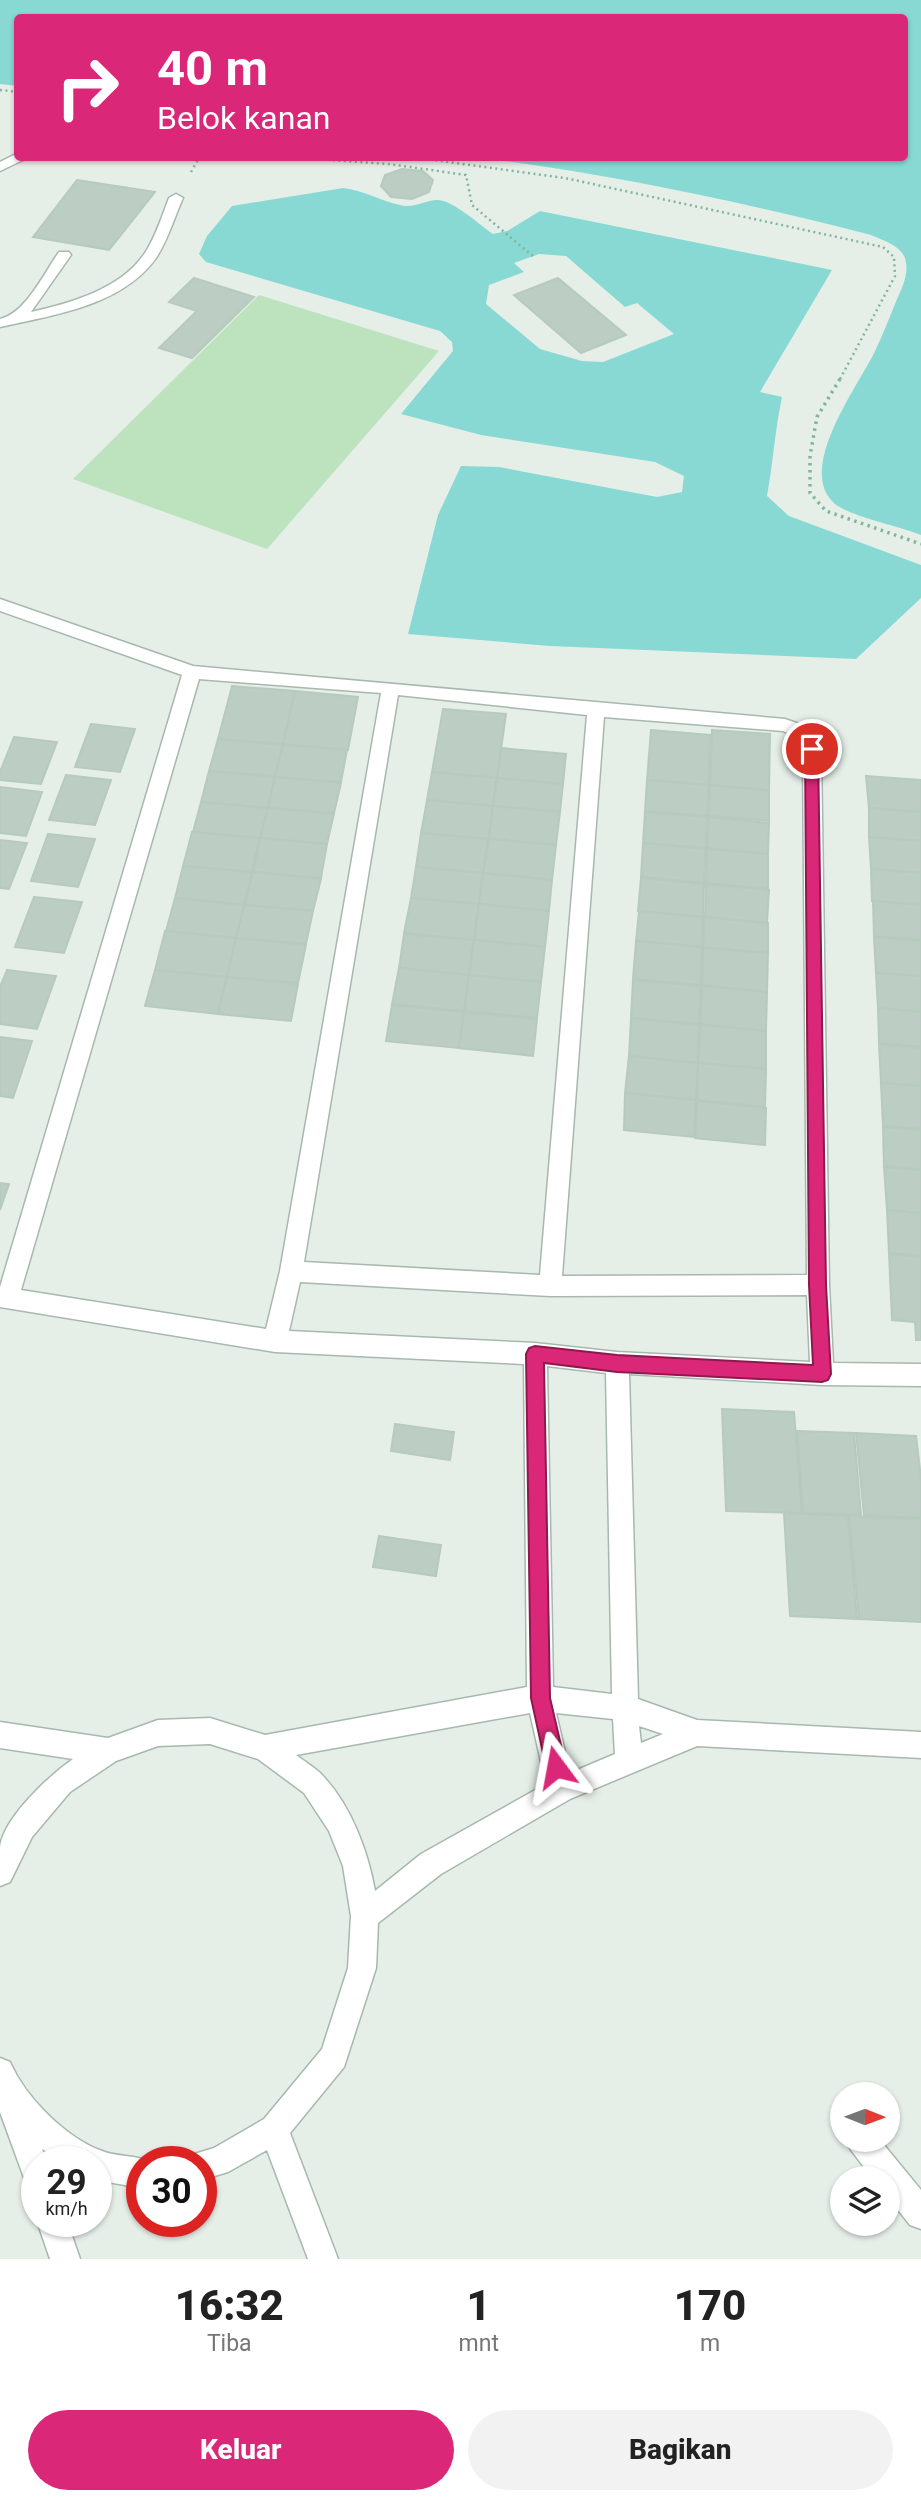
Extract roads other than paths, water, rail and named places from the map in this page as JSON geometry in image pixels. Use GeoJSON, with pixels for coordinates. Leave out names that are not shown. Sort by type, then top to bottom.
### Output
{"type":"FeatureCollection","features":[{"type":"Feature","properties":{"kind":"street"},"geometry":{"type":"LineString","coordinates":[[6,321],[73,306],[117,285],[147,261],[176,198]]}},
{"type":"Feature","properties":{"kind":"street"},"geometry":{"type":"LineString","coordinates":[[6,321],[27,308],[64,255]]}},
{"type":"Feature","properties":{"kind":"street"},"geometry":{"type":"LineString","coordinates":[[0,606],[192,672],[785,725],[802,732],[812,749],[818,1285],[822,1374]]}},
{"type":"Feature","properties":{"kind":"street"},"geometry":{"type":"LineString","coordinates":[[192,672],[4,1297],[275,1341],[535,1354],[617,1363],[822,1374],[921,1375]]}},
{"type":"Feature","properties":{"kind":"street"},"geometry":{"type":"LineString","coordinates":[[275,1341],[291,1271],[391,688]]}},
{"type":"Feature","properties":{"kind":"street"},"geometry":{"type":"LineString","coordinates":[[550,1286],[596,710]]}},
{"type":"Feature","properties":{"kind":"street"},"geometry":{"type":"LineString","coordinates":[[291,1271],[550,1286],[818,1285]]}},
{"type":"Feature","properties":{"kind":"street"},"geometry":{"type":"LineString","coordinates":[[535,1354],[540,1698],[561,1790]]}},
{"type":"Feature","properties":{"kind":"street"},"geometry":{"type":"LineString","coordinates":[[617,1363],[625,1708],[629,1762]]}},
{"type":"Feature","properties":{"kind":"street"},"geometry":{"type":"LineString","coordinates":[[265,1748],[540,1698],[625,1708],[696,1733],[921,1745]]}},
{"type":"Feature","properties":{"kind":"street"},"geometry":{"type":"LineString","coordinates":[[0,1872],[23,1828],[61,1783],[108,1751],[158,1733],[210,1731],[265,1748],[313,1784],[339,1822],[357,1866],[365,1916],[362,1968],[334,2057],[274,2129],[217,2162]]}},
{"type":"Feature","properties":{"kind":"street"},"geometry":{"type":"LineString","coordinates":[[365,1916],[431,1864],[561,1790],[696,1733]]}},
{"type":"Feature","properties":{"kind":"street"},"geometry":{"type":"LineString","coordinates":[[0,1735],[108,1751]]}},
{"type":"Feature","properties":{"kind":"street"},"geometry":{"type":"LineString","coordinates":[[2,2078],[44,2133],[65,2146]]}},
{"type":"Feature","properties":{"kind":"street"},"geometry":{"type":"LineString","coordinates":[[2,2078],[26,2146]]}},
{"type":"Feature","properties":{"kind":"street"},"geometry":{"type":"LineString","coordinates":[[274,2129],[323,2259]]}},
{"type":"Feature","properties":{"kind":"street"},"geometry":{"type":"LineString","coordinates":[[871,2152],[921,2214]]}},
{"type":"Feature","properties":{"kind":"street"},"geometry":{"type":"LineString","coordinates":[[57,2237],[65,2259]]}},
{"type":"Feature","properties":{"kind":"water"},"geometry":{"type":"Polygon","coordinates":[[[0,0],[921,0],[921,535],[853,513],[835,504],[824,489],[822,470],[834,426],[876,349],[904,282],[906,264],[903,253],[871,235],[775,211],[630,181],[503,161],[908,161],[908,14],[14,14],[14,86],[0,84],[0,0]]]}},
{"type":"Feature","properties":{"kind":"water"},"geometry":{"type":"Polygon","coordinates":[[[343,188],[405,206],[433,200],[443,201],[458,208],[493,234],[507,231],[540,211],[832,270],[760,392],[782,397],[767,496],[789,516],[921,565],[921,598],[856,659],[550,646],[408,634],[438,515],[461,466],[499,467],[657,497],[682,492],[684,476],[655,462],[481,435],[401,414],[453,351],[452,342],[440,331],[206,262],[199,254],[207,236],[232,206],[343,188]]]}}]}
